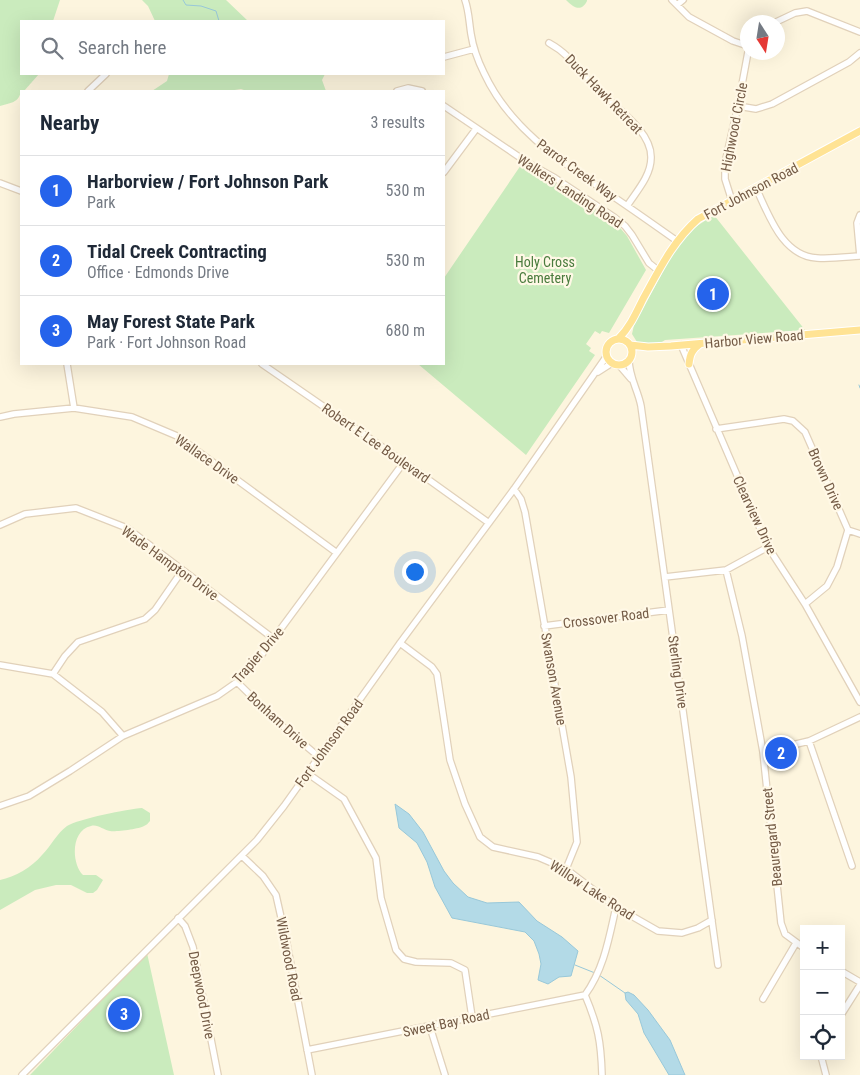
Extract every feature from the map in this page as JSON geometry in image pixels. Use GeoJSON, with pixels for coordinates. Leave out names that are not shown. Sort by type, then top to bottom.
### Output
{"type":"FeatureCollection","features":[{"type":"Feature","properties":{"kind":"main road","name":"Fort Johnson Road"},"geometry":{"type":"LineString","coordinates":[[619,338],[631,322],[658,271],[677,241],[698,219],[860,131]]}},
{"type":"Feature","properties":{"kind":"main road","name":"Fort Johnson Road"},"geometry":{"type":"LineString","coordinates":[[629,344],[631,322]]}},
{"type":"Feature","properties":{"kind":"main road","name":"Harbor View Road"},"geometry":{"type":"LineString","coordinates":[[630,359],[638,351],[648,348],[860,330]]}},
{"type":"Feature","properties":{"kind":"main road"},"geometry":{"type":"LineString","coordinates":[[619,338],[629,344],[630,359],[616,364],[606,357],[607,345],[612,340],[619,338]]}},
{"type":"Feature","properties":{"kind":"main road","name":"Harbor View Road"},"geometry":{"type":"LineString","coordinates":[[629,344],[648,348]]}},
{"type":"Feature","properties":{"kind":"main road"},"geometry":{"type":"LineString","coordinates":[[689,364],[692,350],[700,344]]}},
{"type":"Feature","properties":{"kind":"street","name":"Parrot Creek Way"},"geometry":{"type":"LineString","coordinates":[[465,0],[474,49],[488,81],[516,122],[535,141],[562,162],[677,241]]}},
{"type":"Feature","properties":{"kind":"street"},"geometry":{"type":"LineString","coordinates":[[672,0],[689,17],[740,43]]}},
{"type":"Feature","properties":{"kind":"street"},"geometry":{"type":"LineString","coordinates":[[677,5],[683,0]]}},
{"type":"Feature","properties":{"kind":"street"},"geometry":{"type":"LineString","coordinates":[[785,18],[806,11],[860,32]]}},
{"type":"Feature","properties":{"kind":"street","name":"Duck Hawk Retreat"},"geometry":{"type":"LineString","coordinates":[[548,43],[561,50],[597,90],[633,122],[649,146],[651,160],[648,174],[627,206]]}},
{"type":"Feature","properties":{"kind":"street"},"geometry":{"type":"LineString","coordinates":[[445,57],[474,49]]}},
{"type":"Feature","properties":{"kind":"street"},"geometry":{"type":"LineString","coordinates":[[738,106],[756,108],[772,104],[849,62],[860,54]]}},
{"type":"Feature","properties":{"kind":"street","name":"Highwood Circle"},"geometry":{"type":"LineString","coordinates":[[732,201],[724,169],[747,60]]}},
{"type":"Feature","properties":{"kind":"street"},"geometry":{"type":"LineString","coordinates":[[89,90],[105,75]]}},
{"type":"Feature","properties":{"kind":"street"},"geometry":{"type":"LineString","coordinates":[[400,90],[408,88],[417,90]]}},
{"type":"Feature","properties":{"kind":"street","name":"Walkers Landing Road"},"geometry":{"type":"LineString","coordinates":[[445,107],[528,164],[556,178],[626,226],[648,264],[658,271]]}},
{"type":"Feature","properties":{"kind":"street"},"geometry":{"type":"LineString","coordinates":[[445,171],[476,129]]}},
{"type":"Feature","properties":{"kind":"street"},"geometry":{"type":"LineString","coordinates":[[0,183],[20,191]]}},
{"type":"Feature","properties":{"kind":"street"},"geometry":{"type":"LineString","coordinates":[[756,188],[785,243],[793,250],[806,256],[818,258],[860,256],[857,223],[860,215]]}},
{"type":"Feature","properties":{"kind":"street","name":"Clearview Drive"},"geometry":{"type":"LineString","coordinates":[[681,345],[768,547],[805,604],[860,702]]}},
{"type":"Feature","properties":{"kind":"street","name":"Fort Johnson Road"},"geometry":{"type":"LineString","coordinates":[[22,1075],[242,856],[282,808],[400,643],[514,489],[606,357]]}},
{"type":"Feature","properties":{"kind":"street","name":"Sterling Drive"},"geometry":{"type":"LineString","coordinates":[[630,359],[632,380],[642,406],[658,535],[718,965]]}},
{"type":"Feature","properties":{"kind":"street","name":"Fort Johnson Road"},"geometry":{"type":"LineString","coordinates":[[593,376],[616,364]]}},
{"type":"Feature","properties":{"kind":"street","name":"Sterling Drive"},"geometry":{"type":"LineString","coordinates":[[616,364],[632,380]]}},
{"type":"Feature","properties":{"kind":"street"},"geometry":{"type":"LineString","coordinates":[[67,365],[74,408]]}},
{"type":"Feature","properties":{"kind":"street","name":"Robert E Lee Boulevard"},"geometry":{"type":"LineString","coordinates":[[263,365],[404,462],[488,523]]}},
{"type":"Feature","properties":{"kind":"street","name":"Wallace Drive"},"geometry":{"type":"LineString","coordinates":[[0,418],[14,414],[74,408],[132,417],[177,436],[337,553]]}},
{"type":"Feature","properties":{"kind":"street","name":"Brown Drive"},"geometry":{"type":"LineString","coordinates":[[716,429],[784,420],[793,421],[800,425],[806,432],[848,530]]}},
{"type":"Feature","properties":{"kind":"street","name":"Trapier Drive"},"geometry":{"type":"LineString","coordinates":[[0,806],[29,796],[123,736],[207,701],[226,691],[237,682],[260,658],[404,462]]}},
{"type":"Feature","properties":{"kind":"street","name":"Swanson Avenue"},"geometry":{"type":"LineString","coordinates":[[514,489],[524,507],[571,777],[577,842],[566,869]]}},
{"type":"Feature","properties":{"kind":"street","name":"Wade Hampton Drive"},"geometry":{"type":"LineString","coordinates":[[0,525],[24,514],[76,508],[127,528],[274,639]]}},
{"type":"Feature","properties":{"kind":"street"},"geometry":{"type":"LineString","coordinates":[[805,604],[828,586],[837,567],[848,530],[860,534]]}},
{"type":"Feature","properties":{"kind":"street"},"geometry":{"type":"LineString","coordinates":[[665,577],[726,570],[768,547]]}},
{"type":"Feature","properties":{"kind":"street","name":"Beauregard Street"},"geometry":{"type":"LineString","coordinates":[[726,570],[742,636],[764,752],[781,923],[785,934],[800,946]]}},
{"type":"Feature","properties":{"kind":"street"},"geometry":{"type":"LineString","coordinates":[[54,674],[65,656],[78,642],[146,619],[155,610],[182,571]]}},
{"type":"Feature","properties":{"kind":"street","name":"Crossover Road"},"geometry":{"type":"LineString","coordinates":[[544,626],[669,610]]}},
{"type":"Feature","properties":{"kind":"street","name":"Willow Lake Road"},"geometry":{"type":"LineString","coordinates":[[400,643],[432,667],[436,674],[450,760],[465,804],[480,837],[493,847],[538,857],[566,869],[616,907],[658,931],[682,933],[712,920]]}},
{"type":"Feature","properties":{"kind":"street"},"geometry":{"type":"LineString","coordinates":[[0,665],[54,674],[102,712],[123,736]]}},
{"type":"Feature","properties":{"kind":"street","name":"Bonham Drive"},"geometry":{"type":"LineString","coordinates":[[237,682],[280,724],[319,757]]}},
{"type":"Feature","properties":{"kind":"street"},"geometry":{"type":"LineString","coordinates":[[764,752],[809,741],[860,717]]}},
{"type":"Feature","properties":{"kind":"street"},"geometry":{"type":"LineString","coordinates":[[809,741],[852,866]]}},
{"type":"Feature","properties":{"kind":"street"},"geometry":{"type":"LineString","coordinates":[[307,774],[344,799],[376,858],[381,898],[396,950],[404,959],[416,962],[451,963],[465,970],[472,1017]]}},
{"type":"Feature","properties":{"kind":"street","name":"Wildwood Road"},"geometry":{"type":"LineString","coordinates":[[242,856],[263,876],[276,895],[312,1075]]}},
{"type":"Feature","properties":{"kind":"street"},"geometry":{"type":"LineString","coordinates":[[602,1075],[600,1038],[594,1016],[585,995],[605,954],[616,907]]}},
{"type":"Feature","properties":{"kind":"street","name":"Deepwood Drive"},"geometry":{"type":"LineString","coordinates":[[178,918],[185,926],[193,947],[218,1075]]}},
{"type":"Feature","properties":{"kind":"street"},"geometry":{"type":"LineString","coordinates":[[763,999],[796,944]]}},
{"type":"Feature","properties":{"kind":"street"},"geometry":{"type":"LineString","coordinates":[[845,974],[860,983],[845,1008]]}},
{"type":"Feature","properties":{"kind":"street","name":"Sweet Bay Road"},"geometry":{"type":"LineString","coordinates":[[307,1050],[585,995]]}},
{"type":"Feature","properties":{"kind":"street"},"geometry":{"type":"LineString","coordinates":[[430,1027],[445,1075]]}},
{"type":"Feature","properties":{"kind":"street"},"geometry":{"type":"LineString","coordinates":[[822,1060],[826,1075]]}},
{"type":"Feature","properties":{"kind":"green space"},"geometry":{"type":"Polygon","coordinates":[[[0,0],[60,0],[53,20],[20,20],[20,75],[38,75],[25,90],[20,90],[20,95],[16,100],[0,106],[0,0]]]}},
{"type":"Feature","properties":{"kind":"green space"},"geometry":{"type":"Polygon","coordinates":[[[142,0],[226,0],[247,20],[155,20],[148,6],[142,0]]]}},
{"type":"Feature","properties":{"kind":"green space"},"geometry":{"type":"Polygon","coordinates":[[[566,0],[587,1],[585,5],[577,8],[566,0]]]}},
{"type":"Feature","properties":{"kind":"green space"},"geometry":{"type":"Polygon","coordinates":[[[169,75],[324,75],[322,80],[326,90],[154,90],[167,81],[169,75]]]}},
{"type":"Feature","properties":{"kind":"green space","name":"Holy Cross Cemetery"},"geometry":{"type":"Polygon","coordinates":[[[521,165],[558,184],[615,222],[627,236],[646,270],[609,333],[602,331],[600,334],[595,331],[586,344],[591,348],[589,351],[595,355],[526,455],[419,365],[445,365],[445,277],[521,165]]]}},
{"type":"Feature","properties":{"kind":"green space"},"geometry":{"type":"Polygon","coordinates":[[[714,215],[805,330],[665,340],[651,344],[637,342],[632,334],[634,325],[672,255],[689,231],[714,215]]]}},
{"type":"Feature","properties":{"kind":"green space"},"geometry":{"type":"Polygon","coordinates":[[[142,808],[150,813],[150,821],[146,825],[127,830],[113,831],[98,826],[91,826],[84,829],[80,834],[75,848],[76,863],[79,870],[83,875],[96,875],[103,880],[93,893],[87,893],[71,885],[56,885],[35,890],[0,910],[0,880],[17,874],[33,864],[67,826],[92,817],[142,808]]]}},
{"type":"Feature","properties":{"kind":"green space"},"geometry":{"type":"Polygon","coordinates":[[[147,953],[174,1075],[30,1075],[147,953]]]}},
{"type":"Feature","properties":{"kind":"water"},"geometry":{"type":"Polygon","coordinates":[[[395,804],[409,814],[423,832],[444,871],[453,883],[468,897],[487,903],[519,902],[537,921],[562,937],[578,951],[571,976],[559,977],[548,984],[538,980],[541,964],[539,954],[534,941],[525,932],[452,918],[435,887],[427,862],[417,843],[399,828],[395,804]]]}},
{"type":"Feature","properties":{"kind":"water"},"geometry":{"type":"Polygon","coordinates":[[[628,992],[634,995],[648,1010],[670,1040],[685,1075],[669,1075],[644,1033],[638,1014],[626,1000],[625,993],[628,992]]]}},
{"type":"Feature","properties":{"kind":"waterway"},"geometry":{"type":"LineString","coordinates":[[183,0],[186,5],[201,6],[216,11],[219,20]]}},
{"type":"Feature","properties":{"kind":"waterway"},"geometry":{"type":"LineString","coordinates":[[575,965],[595,973]]}},
{"type":"Feature","properties":{"kind":"waterway"},"geometry":{"type":"LineString","coordinates":[[599,975],[625,993]]}},
{"type":"Feature","properties":{"kind":"place","name":"Harborview / Fort Johnson Park"},"geometry":{"type":"Point","coordinates":[713,294]}},
{"type":"Feature","properties":{"kind":"place","name":"Tidal Creek Contracting"},"geometry":{"type":"Point","coordinates":[781,753]}},
{"type":"Feature","properties":{"kind":"place","name":"May Forest State Park"},"geometry":{"type":"Point","coordinates":[124,1014]}}]}
